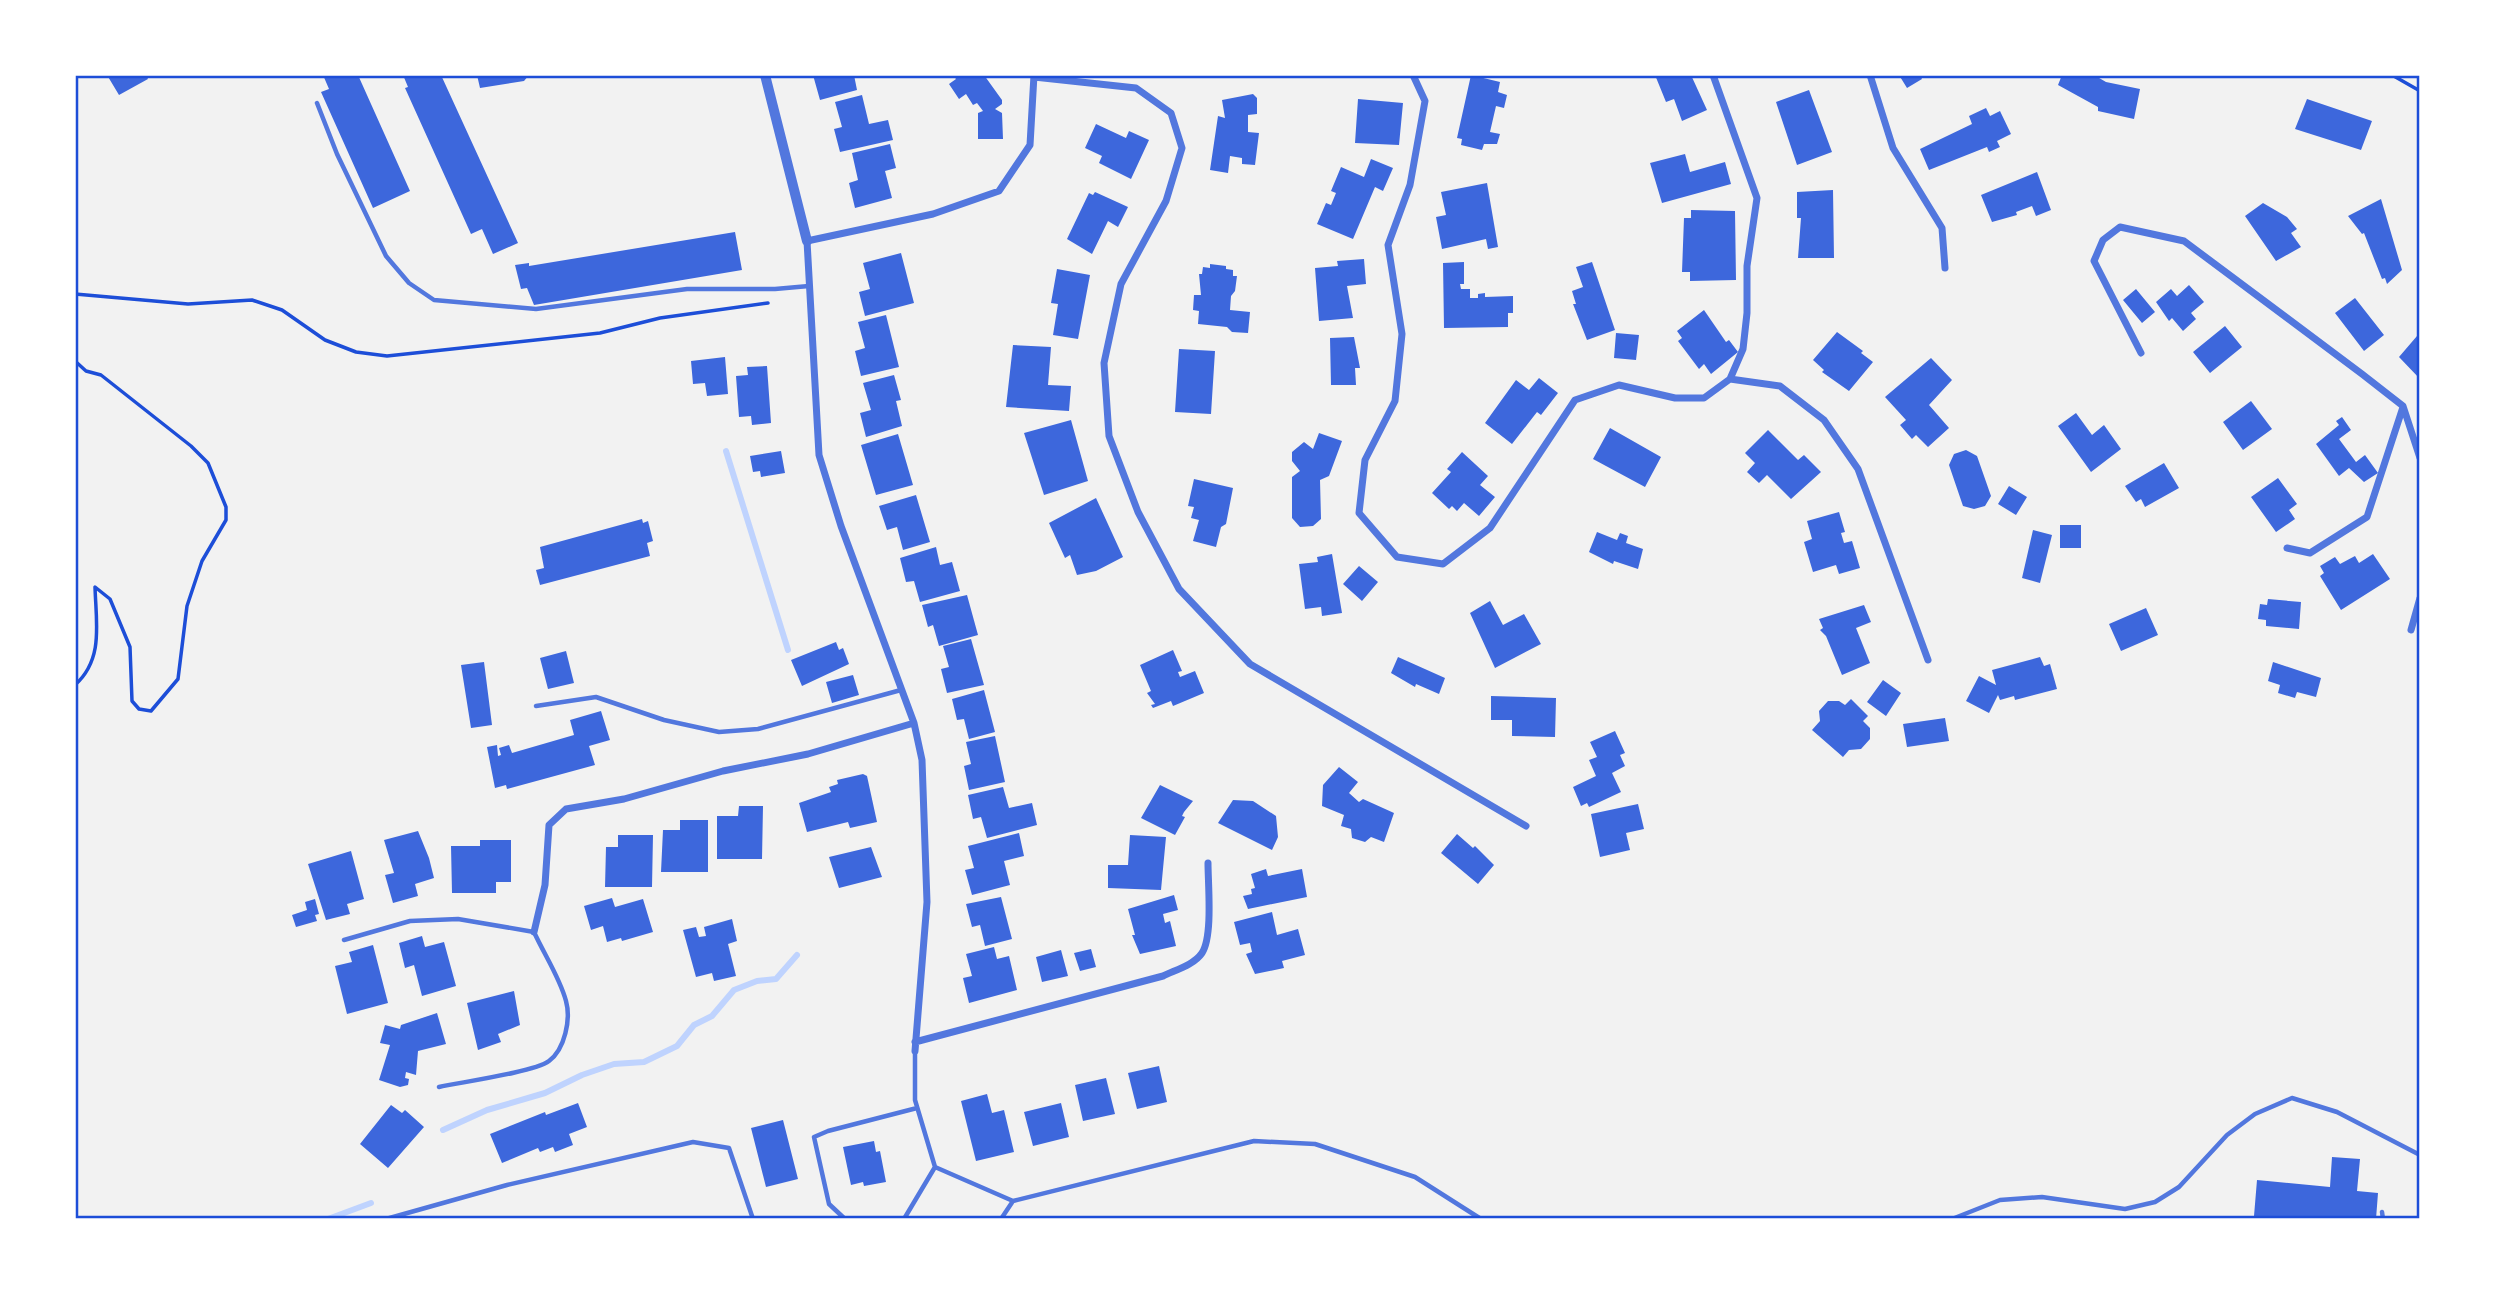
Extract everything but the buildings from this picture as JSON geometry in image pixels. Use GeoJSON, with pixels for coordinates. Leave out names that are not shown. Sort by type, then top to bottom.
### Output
{"type":"FeatureCollection","features":[{"type":"Feature","properties":{"kind":"street"},"geometry":{"type":"LineString","coordinates":[[765,75],[807,241],[819,454],[841,526],[914,723],[922,760],[927,902],[915,1047],[1163,976],[1195,961],[1203,952],[1208,938],[1208,863]]}},
{"type":"Feature","properties":{"kind":"street"},"geometry":{"type":"LineString","coordinates":[[1413,75],[1425,101],[1410,185],[1388,246],[1402,334],[1395,401],[1365,460],[1359,513],[1397,557],[1443,564],[1490,528],[1575,400],[1619,385],[1675,398],[1704,398],[1730,379],[1743,349],[1747,313],[1747,265],[1756,198],[1713,75]]}},
{"type":"Feature","properties":{"kind":"street"},"geometry":{"type":"LineString","coordinates":[[1870,75],[1893,148],[1942,228],[1945,268]]}},
{"type":"Feature","properties":{"kind":"street"},"geometry":{"type":"LineString","coordinates":[[807,241],[933,214],[999,191],[1030,145],[1034,76],[1136,88],[1171,113],[1182,148],[1166,201],[1121,284],[1104,363],[1109,436],[1138,512],[1179,589],[1250,664],[1526,826]]}},
{"type":"Feature","properties":{"kind":"street"},"geometry":{"type":"LineString","coordinates":[[2141,353],[2094,261],[2102,240],[2120,227],[2183,241],[2403,407],[2420,458]]}},
{"type":"Feature","properties":{"kind":"street"},"geometry":{"type":"LineString","coordinates":[[1730,379],[1780,386],[1824,420],[1858,469],[1928,660]]}},
{"type":"Feature","properties":{"kind":"street"},"geometry":{"type":"LineString","coordinates":[[2287,548],[2310,553],[2367,517],[2403,407]]}},
{"type":"Feature","properties":{"kind":"street"},"geometry":{"type":"LineString","coordinates":[[2420,598],[2412,630],[2420,618]]}},
{"type":"Feature","properties":{"kind":"street"},"geometry":{"type":"LineString","coordinates":[[534,932],[545,885],[549,825],[566,809],[624,799],[723,771],[808,754],[914,723]]}},
{"type":"Feature","properties":{"kind":"lane"},"geometry":{"type":"LineString","coordinates":[[317,103],[337,153],[386,256],[409,283],[433,300],[536,309],[687,289],[775,289],[810,286]]}},
{"type":"Feature","properties":{"kind":"lane"},"geometry":{"type":"LineString","coordinates":[[536,706],[596,697],[664,720],[719,732],[758,729],[901,690]]}},
{"type":"Feature","properties":{"kind":"lane"},"geometry":{"type":"LineString","coordinates":[[344,940],[422,921],[458,919],[534,932],[566,1001],[569,1022],[553,1056],[548,1062],[527,1068],[439,1087]]}},
{"type":"Feature","properties":{"kind":"lane"},"geometry":{"type":"LineString","coordinates":[[904,1219],[935,1167],[918,1108],[915,1047]]}},
{"type":"Feature","properties":{"kind":"lane"},"geometry":{"type":"LineString","coordinates":[[1952,1219],[2000,1200],[2042,1197],[2125,1209],[2155,1202],[2179,1187],[2227,1135],[2255,1114],[2292,1098],[2337,1112],[2420,1155]]}},
{"type":"Feature","properties":{"kind":"lane"},"geometry":{"type":"LineString","coordinates":[[845,1219],[829,1204],[814,1138],[828,1131],[918,1108]]}},
{"type":"Feature","properties":{"kind":"lane"},"geometry":{"type":"LineString","coordinates":[[935,1167],[1013,1201],[1254,1141],[1315,1144],[1415,1177],[1481,1219]]}},
{"type":"Feature","properties":{"kind":"lane"},"geometry":{"type":"LineString","coordinates":[[386,1219],[507,1185],[693,1142],[729,1148],[753,1219]]}},
{"type":"Feature","properties":{"kind":"lane"},"geometry":{"type":"LineString","coordinates":[[1001,1219],[1013,1201]]}},
{"type":"Feature","properties":{"kind":"lane"},"geometry":{"type":"LineString","coordinates":[[2382,1212],[2384,1219]]}},
{"type":"Feature","properties":{"kind":"path"},"geometry":{"type":"LineString","coordinates":[[2392,75],[2420,90]]}},
{"type":"Feature","properties":{"kind":"path"},"geometry":{"type":"LineString","coordinates":[[75,294],[188,304],[252,300],[282,310],[325,340],[356,352],[387,356],[600,332],[660,318],[766,305],[773,298],[775,289]]}},
{"type":"Feature","properties":{"kind":"path"},"geometry":{"type":"LineString","coordinates":[[75,361],[86,371],[101,375],[191,446],[208,463],[226,507],[226,520],[202,561],[187,606],[178,679],[157,708],[151,711],[139,709],[132,701],[130,647],[110,599],[95,587],[95,656],[87,674],[75,685]]}},
{"type":"Feature","properties":{"kind":"waterway"},"geometry":{"type":"LineString","coordinates":[[726,451],[788,650]]}},
{"type":"Feature","properties":{"kind":"waterway"},"geometry":{"type":"LineString","coordinates":[[443,1130],[487,1110],[545,1093],[582,1075],[614,1064],[644,1062],[677,1046],[694,1025],[712,1016],[734,990],[757,981],[776,979],[797,955]]}},
{"type":"Feature","properties":{"kind":"waterway"},"geometry":{"type":"LineString","coordinates":[[328,1219],[371,1203]]}}]}
